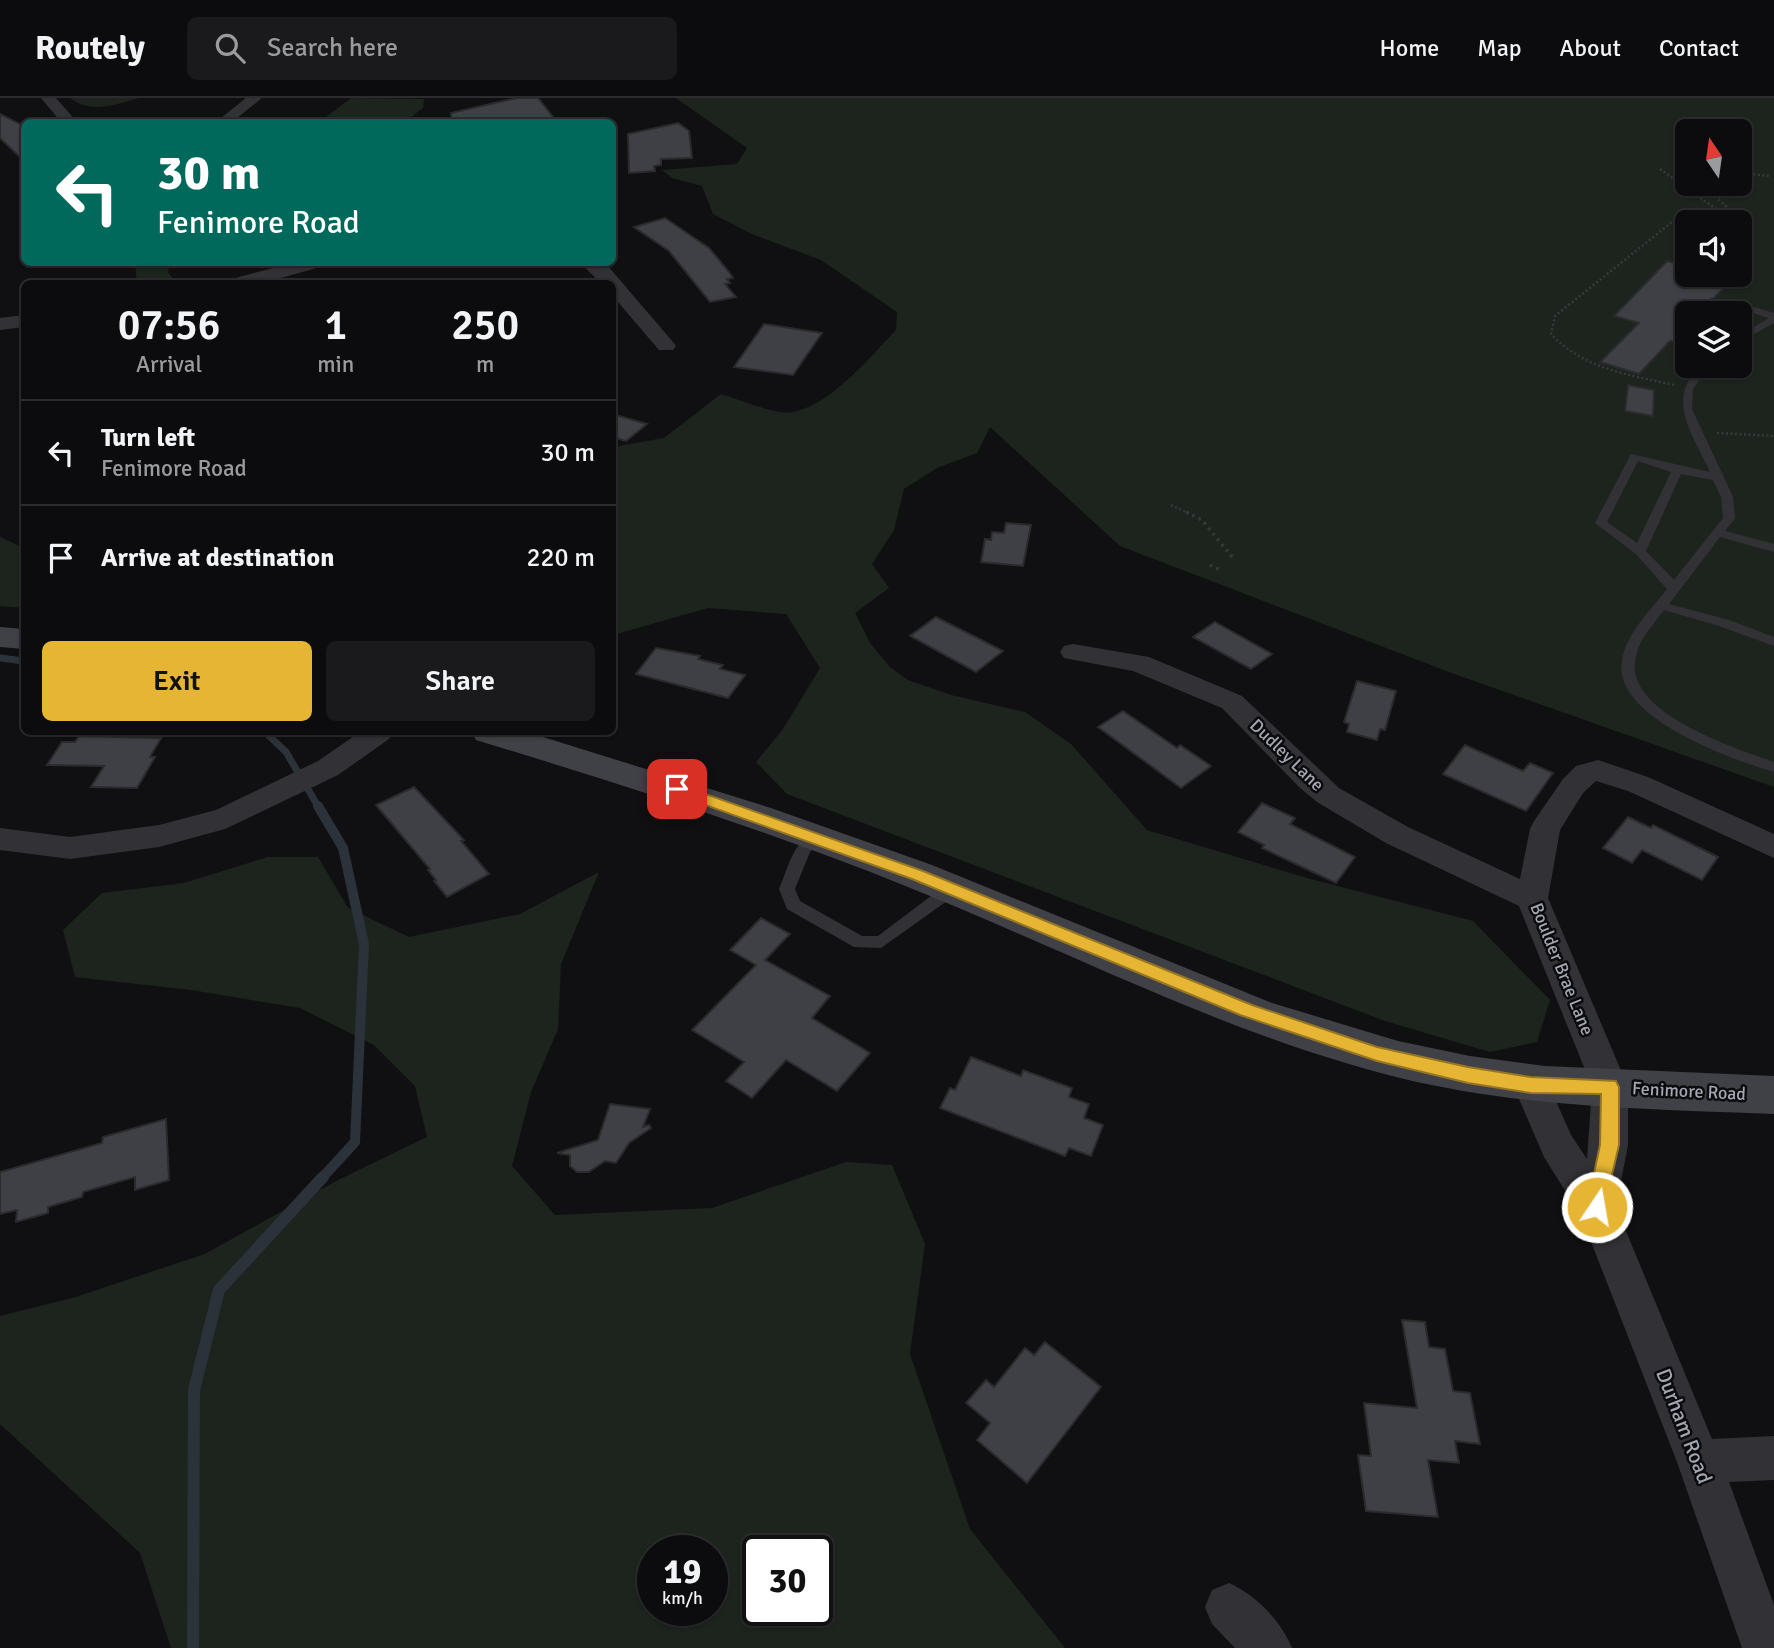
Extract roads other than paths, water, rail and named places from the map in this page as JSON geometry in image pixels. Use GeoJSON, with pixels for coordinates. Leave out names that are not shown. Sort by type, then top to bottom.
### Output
{"type":"FeatureCollection","features":[{"type":"Feature","properties":{"kind":"street"},"geometry":{"type":"LineString","coordinates":[[48,98],[66,119]]}},
{"type":"Feature","properties":{"kind":"street"},"geometry":{"type":"LineString","coordinates":[[227,119],[255,98]]}},
{"type":"Feature","properties":{"kind":"street"},"geometry":{"type":"LineString","coordinates":[[250,280],[303,266]]}},
{"type":"Feature","properties":{"kind":"street"},"geometry":{"type":"LineString","coordinates":[[595,266],[610,280]]}},
{"type":"Feature","properties":{"kind":"street"},"geometry":{"type":"LineString","coordinates":[[616,287],[666,345]]}},
{"type":"Feature","properties":{"kind":"street"},"geometry":{"type":"LineString","coordinates":[[0,324],[21,321]]}},
{"type":"Feature","properties":{"kind":"street"},"geometry":{"type":"LineString","coordinates":[[0,637],[21,639]]}},
{"type":"Feature","properties":{"kind":"street","name":"Dudley Lane"},"geometry":{"type":"LineString","coordinates":[[1073,652],[1139,663],[1232,702],[1309,780],[1328,795],[1397,835],[1532,898]]}},
{"type":"Feature","properties":{"kind":"street"},"geometry":{"type":"LineString","coordinates":[[0,839],[70,848],[159,836],[225,818],[328,768],[375,735]]}},
{"type":"Feature","properties":{"kind":"street","name":"Fenimore Road"},"geometry":{"type":"LineString","coordinates":[[498,735],[667,785],[815,838],[948,888],[1246,1010],[1364,1050],[1468,1075],[1531,1085],[1774,1094]]}},
{"type":"Feature","properties":{"kind":"street","name":"Boulder Brae Lane"},"geometry":{"type":"LineString","coordinates":[[1610,1087],[1532,898],[1545,829],[1573,786],[1586,773],[1598,771],[1638,784],[1774,848]]}},
{"type":"Feature","properties":{"kind":"street","name":"Durham Road"},"geometry":{"type":"LineString","coordinates":[[1531,1085],[1557,1146],[1597,1207],[1699,1462],[1766,1648]]}},
{"type":"Feature","properties":{"kind":"street"},"geometry":{"type":"LineString","coordinates":[[1597,1207],[1609,1145],[1610,1087]]}},
{"type":"Feature","properties":{"kind":"street"},"geometry":{"type":"LineString","coordinates":[[1699,1462],[1774,1458]]}},
{"type":"Feature","properties":{"kind":"street"},"geometry":{"type":"LineString","coordinates":[[1229,1607],[1268,1648]]}},
{"type":"Feature","properties":{"kind":"lane"},"geometry":{"type":"LineString","coordinates":[[1752,310],[1774,318]]}},
{"type":"Feature","properties":{"kind":"lane"},"geometry":{"type":"LineString","coordinates":[[1752,332],[1774,318]]}},
{"type":"Feature","properties":{"kind":"lane"},"geometry":{"type":"LineString","coordinates":[[1695,378],[1688,389],[1687,409],[1727,497],[1729,518],[1638,635],[1630,652],[1628,670],[1635,687],[1655,709],[1679,728],[1719,748],[1774,767]]}},
{"type":"Feature","properties":{"kind":"lane"},"geometry":{"type":"LineString","coordinates":[[1673,587],[1640,551],[1601,523],[1635,456],[1677,470],[1718,477]]}},
{"type":"Feature","properties":{"kind":"lane"},"geometry":{"type":"LineString","coordinates":[[1640,551],[1677,470]]}},
{"type":"Feature","properties":{"kind":"lane"},"geometry":{"type":"LineString","coordinates":[[1719,533],[1774,548]]}},
{"type":"Feature","properties":{"kind":"lane"},"geometry":{"type":"LineString","coordinates":[[1660,605],[1724,623],[1774,642]]}},
{"type":"Feature","properties":{"kind":"lane"},"geometry":{"type":"LineString","coordinates":[[815,838],[804,849],[787,889],[793,905],[860,942],[881,942],[942,897],[948,888]]}},
{"type":"Feature","properties":{"kind":"waterway"},"geometry":{"type":"LineString","coordinates":[[0,658],[21,661]]}},
{"type":"Feature","properties":{"kind":"waterway"},"geometry":{"type":"LineString","coordinates":[[268,735],[286,752],[319,808]]}},
{"type":"Feature","properties":{"kind":"waterway"},"geometry":{"type":"LineString","coordinates":[[318,806],[343,848],[364,944],[355,1142],[321,1179]]}},
{"type":"Feature","properties":{"kind":"waterway"},"geometry":{"type":"LineString","coordinates":[[193,1648],[194,1390],[219,1290],[323,1177]]}}]}
